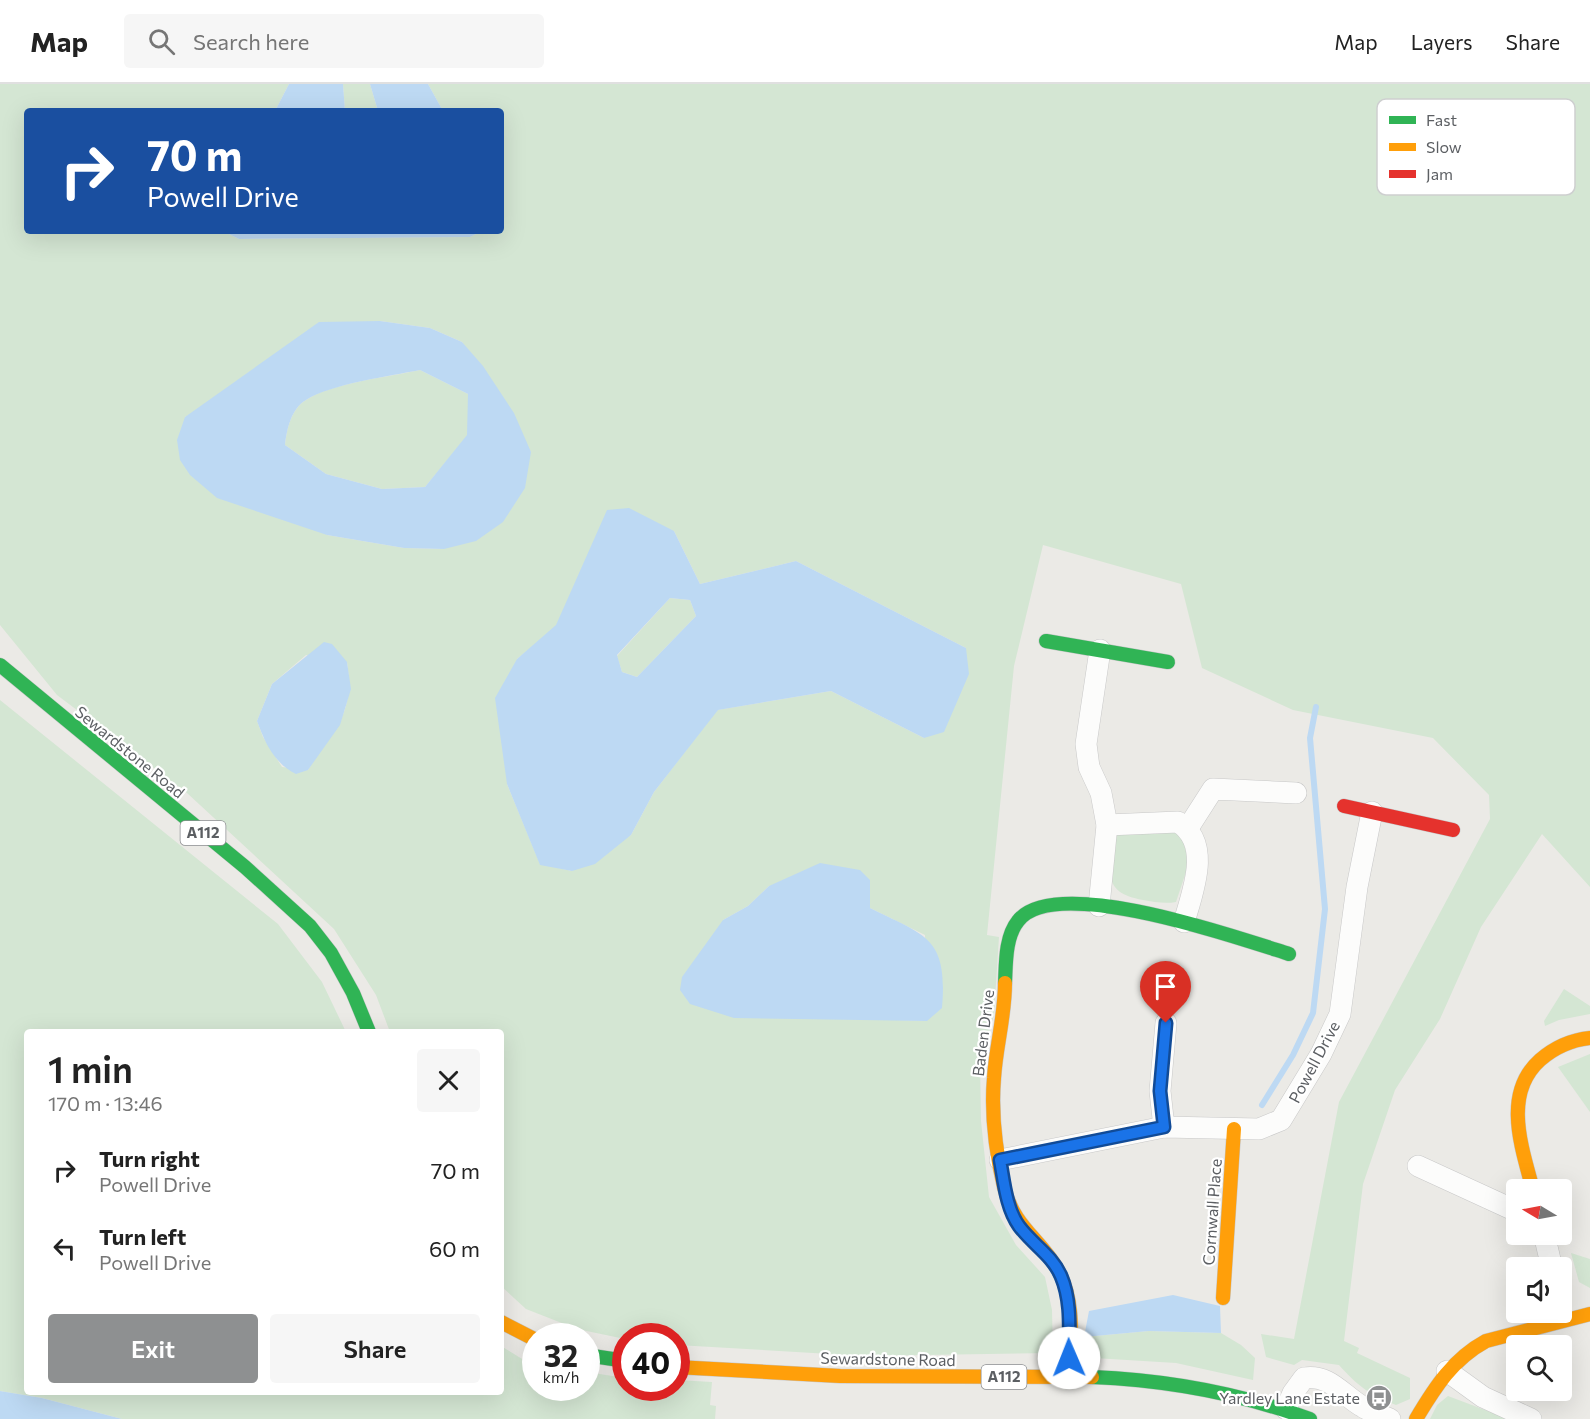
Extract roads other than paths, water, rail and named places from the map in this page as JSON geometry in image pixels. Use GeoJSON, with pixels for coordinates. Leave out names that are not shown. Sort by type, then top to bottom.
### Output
{"type":"FeatureCollection","features":[{"type":"Feature","properties":{"kind":"street"},"geometry":{"type":"LineString","coordinates":[[1046,641],[1168,662]]}},
{"type":"Feature","properties":{"kind":"street"},"geometry":{"type":"LineString","coordinates":[[1099,906],[1107,825],[1101,793],[1089,767],[1086,744],[1100,650]]}},
{"type":"Feature","properties":{"kind":"street","name":"Sewardstone Road"},"geometry":{"type":"LineString","coordinates":[[0,665],[245,867],[310,926],[331,953],[353,993],[368,1029]]}},
{"type":"Feature","properties":{"kind":"street"},"geometry":{"type":"LineString","coordinates":[[1188,828],[1214,789],[1296,793]]}},
{"type":"Feature","properties":{"kind":"street"},"geometry":{"type":"LineString","coordinates":[[1344,806],[1453,830]]}},
{"type":"Feature","properties":{"kind":"street","name":"Powell Drive"},"geometry":{"type":"LineString","coordinates":[[1000,1160],[1164,1127],[1234,1129],[1270,1127],[1281,1120],[1322,1054],[1340,1014],[1357,886],[1372,812]]}},
{"type":"Feature","properties":{"kind":"street"},"geometry":{"type":"LineString","coordinates":[[1107,825],[1178,822],[1188,828],[1194,836],[1198,854],[1195,886],[1184,922]]}},
{"type":"Feature","properties":{"kind":"street","name":"Baden Drive"},"geometry":{"type":"LineString","coordinates":[[1070,1378],[1069,1303],[1061,1276],[1052,1260],[1018,1226],[1006,1196],[1000,1160],[993,1079],[1004,1019],[1008,941],[1019,918],[1030,909],[1048,903],[1144,911],[1289,954]]}},
{"type":"Feature","properties":{"kind":"street"},"geometry":{"type":"LineString","coordinates":[[1164,1127],[1160,1091],[1166,1023]]}},
{"type":"Feature","properties":{"kind":"street"},"geometry":{"type":"LineString","coordinates":[[1530,1179],[1516,1117],[1517,1099],[1523,1082],[1532,1065],[1544,1056],[1575,1039],[1590,1038]]}},
{"type":"Feature","properties":{"kind":"street","name":"Cornwall Place"},"geometry":{"type":"LineString","coordinates":[[1223,1298],[1234,1129]]}},
{"type":"Feature","properties":{"kind":"street"},"geometry":{"type":"LineString","coordinates":[[1418,1166],[1506,1206]]}},
{"type":"Feature","properties":{"kind":"street"},"geometry":{"type":"LineString","coordinates":[[1572,1315],[1590,1314]]}},
{"type":"Feature","properties":{"kind":"street"},"geometry":{"type":"LineString","coordinates":[[1416,1419],[1447,1371],[1472,1347],[1539,1323]]}},
{"type":"Feature","properties":{"kind":"street"},"geometry":{"type":"LineString","coordinates":[[504,1324],[522,1333]]}},
{"type":"Feature","properties":{"kind":"street","name":"Sewardstone Road"},"geometry":{"type":"LineString","coordinates":[[690,1368],[891,1377],[1136,1379],[1208,1388],[1286,1408],[1310,1419]]}},
{"type":"Feature","properties":{"kind":"street"},"geometry":{"type":"LineString","coordinates":[[1447,1371],[1483,1397],[1531,1419]]}},
{"type":"Feature","properties":{"kind":"street"},"geometry":{"type":"LineString","coordinates":[[1286,1408],[1304,1378],[1313,1376],[1327,1379],[1362,1407],[1390,1419]]}},
{"type":"Feature","properties":{"kind":"water"},"geometry":{"type":"Polygon","coordinates":[[[289,84],[343,84],[345,108],[277,108],[289,84]]]}},
{"type":"Feature","properties":{"kind":"water"},"geometry":{"type":"Polygon","coordinates":[[[370,84],[428,84],[441,108],[377,108],[370,84]]]}},
{"type":"Feature","properties":{"kind":"water"},"geometry":{"type":"Polygon","coordinates":[[[229,234],[476,234],[470,237],[239,239],[229,234]]]}},
{"type":"Feature","properties":{"kind":"water"},"geometry":{"type":"Polygon","coordinates":[[[380,321],[430,328],[462,342],[483,366],[514,413],[531,452],[525,488],[503,522],[476,541],[444,549],[404,548],[327,535],[217,498],[190,475],[180,460],[177,440],[185,417],[319,322],[380,321]],[[420,370],[330,389],[301,404],[291,420],[285,445],[326,474],[382,489],[425,487],[467,435],[468,394],[420,370]]]}},
{"type":"Feature","properties":{"kind":"water"},"geometry":{"type":"Polygon","coordinates":[[[629,508],[674,531],[700,584],[796,561],[966,648],[969,674],[944,732],[924,738],[831,691],[718,710],[654,792],[631,835],[595,864],[572,871],[540,865],[507,784],[495,698],[517,659],[556,625],[607,510],[629,508]],[[670,598],[617,655],[622,672],[637,677],[696,616],[690,600],[670,598]]]}},
{"type":"Feature","properties":{"kind":"water"},"geometry":{"type":"Polygon","coordinates":[[[324,642],[332,644],[347,662],[351,689],[340,725],[308,770],[296,774],[271,752],[257,721],[272,684],[324,642]]]}},
{"type":"Feature","properties":{"kind":"water"},"geometry":{"type":"Polygon","coordinates":[[[820,863],[860,870],[870,880],[870,908],[906,925],[929,942],[937,953],[941,966],[942,1008],[927,1021],[734,1018],[690,1004],[680,990],[682,977],[723,920],[748,906],[769,886],[820,863]]]}},
{"type":"Feature","properties":{"kind":"water"},"geometry":{"type":"Polygon","coordinates":[[[1173,1295],[1220,1306],[1221,1333],[1149,1331],[1084,1337],[1089,1311],[1173,1295]]]}},
{"type":"Feature","properties":{"kind":"water"},"geometry":{"type":"Polygon","coordinates":[[[0,1391],[42,1398],[122,1419],[0,1419],[0,1391]]]}},
{"type":"Feature","properties":{"kind":"waterway"},"geometry":{"type":"LineString","coordinates":[[1262,1105],[1293,1055],[1313,1013],[1325,909],[1310,738],[1316,707]]}},
{"type":"Feature","properties":{"kind":"place","name":"Yardley Lane Estate"},"geometry":{"type":"Point","coordinates":[1379,1398]}}]}
